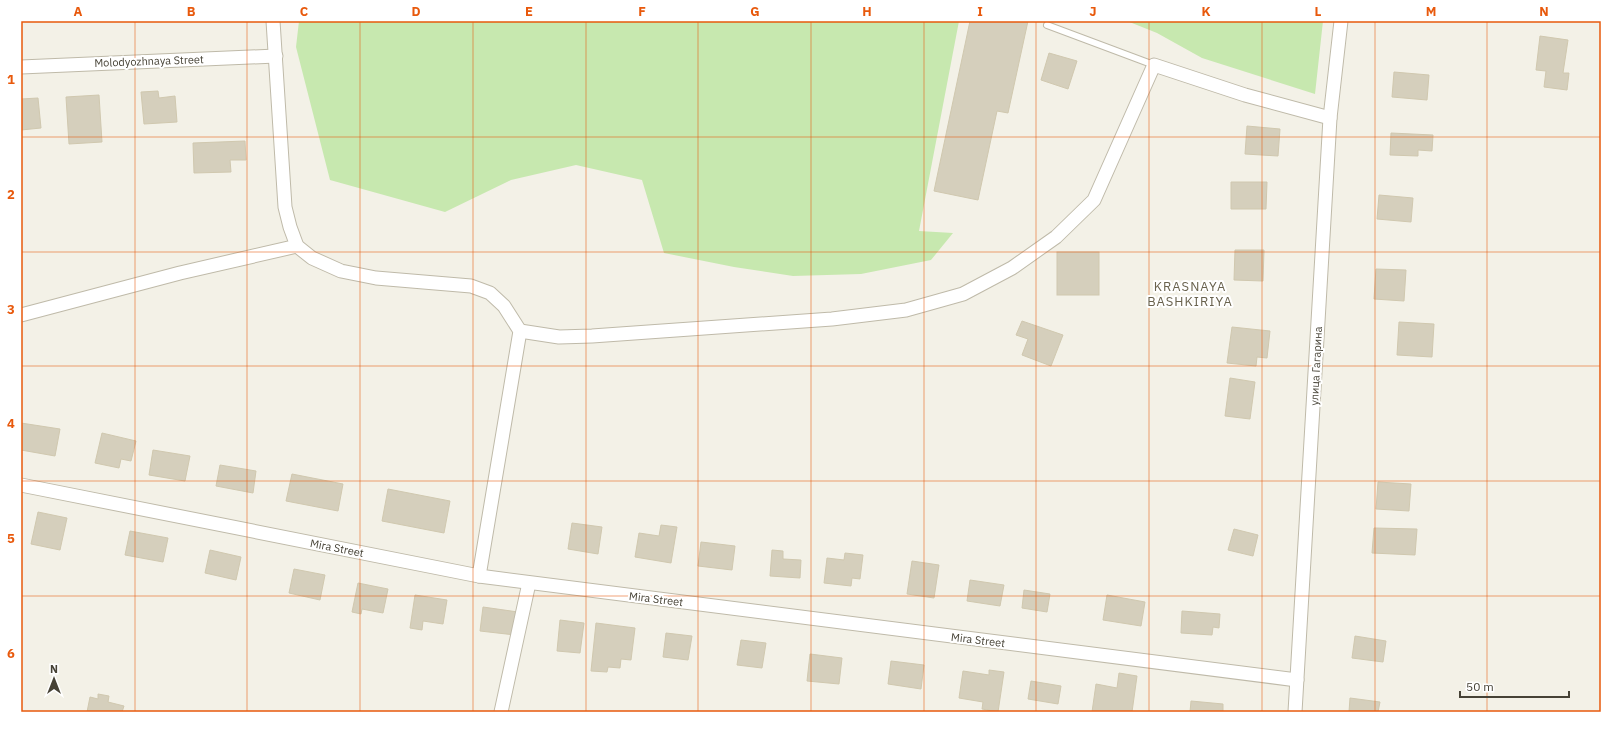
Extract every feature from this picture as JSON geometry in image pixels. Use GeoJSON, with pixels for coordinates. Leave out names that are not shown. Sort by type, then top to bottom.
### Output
{"type":"FeatureCollection","features":[{"type":"Feature","properties":{"kind":"street"},"geometry":{"type":"LineString","coordinates":[[273,21],[285,207],[297,246],[312,258],[341,271],[376,278],[471,286],[490,293],[504,306],[520,332],[479,576]]}},
{"type":"Feature","properties":{"kind":"street","name":"улица Гагарина"},"geometry":{"type":"LineString","coordinates":[[1295,712],[1330,118],[1341,21]]}},
{"type":"Feature","properties":{"kind":"street","name":"Molodyozhnaya Street"},"geometry":{"type":"LineString","coordinates":[[21,67],[276,56]]}},
{"type":"Feature","properties":{"kind":"street"},"geometry":{"type":"LineString","coordinates":[[520,332],[559,337],[592,336],[832,319],[906,310],[963,294],[1012,268],[1056,237],[1094,200],[1154,65],[1245,95],[1330,118]]}},
{"type":"Feature","properties":{"kind":"street"},"geometry":{"type":"LineString","coordinates":[[21,315],[180,273],[297,246]]}},
{"type":"Feature","properties":{"kind":"street","name":"Mira Street"},"geometry":{"type":"LineString","coordinates":[[21,484],[479,576],[1297,680]]}},
{"type":"Feature","properties":{"kind":"street"},"geometry":{"type":"LineString","coordinates":[[501,712],[529,583]]}},
{"type":"Feature","properties":{"kind":"lane"},"geometry":{"type":"LineString","coordinates":[[1047,25],[1154,65]]}},
{"type":"Feature","properties":{"kind":"green space"},"geometry":{"type":"Polygon","coordinates":[[[299,21],[959,21],[919,231],[953,233],[931,260],[861,274],[793,276],[734,267],[664,253],[642,180],[576,165],[511,180],[445,212],[330,180],[296,47],[299,21]]]}},
{"type":"Feature","properties":{"kind":"green space"},"geometry":{"type":"Polygon","coordinates":[[[1127,21],[1323,21],[1315,94],[1202,58],[1157,33],[1127,21]]]}},
{"type":"Feature","properties":{"kind":"building"},"geometry":{"type":"Polygon","coordinates":[[[970,21],[1028,21],[1008,113],[997,111],[978,200],[934,191],[970,21]]]}},
{"type":"Feature","properties":{"kind":"building"},"geometry":{"type":"Polygon","coordinates":[[[1540,36],[1568,40],[1563,73],[1569,73],[1567,90],[1544,87],[1546,71],[1536,70],[1540,36]]]}},
{"type":"Feature","properties":{"kind":"building"},"geometry":{"type":"Polygon","coordinates":[[[1049,53],[1077,61],[1068,89],[1041,80],[1049,53]]]}},
{"type":"Feature","properties":{"kind":"building"},"geometry":{"type":"Polygon","coordinates":[[[1394,72],[1429,75],[1427,100],[1392,97],[1394,72]]]}},
{"type":"Feature","properties":{"kind":"building"},"geometry":{"type":"Polygon","coordinates":[[[158,91],[159,98],[175,96],[177,122],[144,124],[141,92],[158,91]]]}},
{"type":"Feature","properties":{"kind":"building"},"geometry":{"type":"Polygon","coordinates":[[[99,95],[102,142],[69,144],[66,97],[99,95]]]}},
{"type":"Feature","properties":{"kind":"building"},"geometry":{"type":"Polygon","coordinates":[[[38,98],[41,128],[21,130],[21,99],[38,98]]]}},
{"type":"Feature","properties":{"kind":"building"},"geometry":{"type":"Polygon","coordinates":[[[1247,126],[1280,129],[1278,156],[1245,154],[1247,126]]]}},
{"type":"Feature","properties":{"kind":"building"},"geometry":{"type":"Polygon","coordinates":[[[1391,133],[1433,135],[1432,151],[1418,150],[1418,156],[1390,155],[1391,133]]]}},
{"type":"Feature","properties":{"kind":"building"},"geometry":{"type":"Polygon","coordinates":[[[245,141],[246,160],[230,160],[231,172],[194,173],[193,143],[245,141]]]}},
{"type":"Feature","properties":{"kind":"building"},"geometry":{"type":"Polygon","coordinates":[[[1231,182],[1267,182],[1266,209],[1231,209],[1231,182]]]}},
{"type":"Feature","properties":{"kind":"building"},"geometry":{"type":"Polygon","coordinates":[[[1379,195],[1413,198],[1411,222],[1377,219],[1379,195]]]}},
{"type":"Feature","properties":{"kind":"building"},"geometry":{"type":"Polygon","coordinates":[[[1235,250],[1264,250],[1263,281],[1234,280],[1235,250]]]}},
{"type":"Feature","properties":{"kind":"building"},"geometry":{"type":"Polygon","coordinates":[[[1057,252],[1099,252],[1099,295],[1057,295],[1057,252]]]}},
{"type":"Feature","properties":{"kind":"building"},"geometry":{"type":"Polygon","coordinates":[[[1376,269],[1406,270],[1404,301],[1374,299],[1376,269]]]}},
{"type":"Feature","properties":{"kind":"building"},"geometry":{"type":"Polygon","coordinates":[[[1022,321],[1063,335],[1051,366],[1022,355],[1028,339],[1016,335],[1022,321]]]}},
{"type":"Feature","properties":{"kind":"building"},"geometry":{"type":"Polygon","coordinates":[[[1399,322],[1434,324],[1432,357],[1397,355],[1399,322]]]}},
{"type":"Feature","properties":{"kind":"building"},"geometry":{"type":"Polygon","coordinates":[[[1232,327],[1270,331],[1267,358],[1257,357],[1256,366],[1227,363],[1232,327]]]}},
{"type":"Feature","properties":{"kind":"building"},"geometry":{"type":"Polygon","coordinates":[[[1230,378],[1255,382],[1250,419],[1225,416],[1230,378]]]}},
{"type":"Feature","properties":{"kind":"building"},"geometry":{"type":"Polygon","coordinates":[[[21,423],[60,429],[55,456],[21,450],[21,423]]]}},
{"type":"Feature","properties":{"kind":"building"},"geometry":{"type":"Polygon","coordinates":[[[102,433],[136,441],[131,461],[121,459],[119,468],[95,463],[102,433]]]}},
{"type":"Feature","properties":{"kind":"building"},"geometry":{"type":"Polygon","coordinates":[[[153,450],[190,456],[185,481],[149,475],[153,450]]]}},
{"type":"Feature","properties":{"kind":"building"},"geometry":{"type":"Polygon","coordinates":[[[220,465],[256,471],[253,493],[216,486],[220,465]]]}},
{"type":"Feature","properties":{"kind":"building"},"geometry":{"type":"Polygon","coordinates":[[[292,474],[343,484],[338,511],[286,501],[292,474]]]}},
{"type":"Feature","properties":{"kind":"building"},"geometry":{"type":"Polygon","coordinates":[[[1378,482],[1411,484],[1409,511],[1376,509],[1378,482]]]}},
{"type":"Feature","properties":{"kind":"building"},"geometry":{"type":"Polygon","coordinates":[[[388,489],[450,501],[444,533],[382,521],[388,489]]]}},
{"type":"Feature","properties":{"kind":"building"},"geometry":{"type":"Polygon","coordinates":[[[38,512],[67,518],[60,550],[31,544],[38,512]]]}},
{"type":"Feature","properties":{"kind":"building"},"geometry":{"type":"Polygon","coordinates":[[[572,523],[602,527],[598,554],[568,549],[572,523]]]}},
{"type":"Feature","properties":{"kind":"building"},"geometry":{"type":"Polygon","coordinates":[[[661,525],[677,527],[671,563],[635,557],[639,533],[659,536],[661,525]]]}},
{"type":"Feature","properties":{"kind":"building"},"geometry":{"type":"Polygon","coordinates":[[[1374,528],[1417,529],[1415,555],[1372,553],[1374,528]]]}},
{"type":"Feature","properties":{"kind":"building"},"geometry":{"type":"Polygon","coordinates":[[[1234,529],[1258,535],[1253,556],[1228,550],[1234,529]]]}},
{"type":"Feature","properties":{"kind":"building"},"geometry":{"type":"Polygon","coordinates":[[[130,531],[168,538],[163,562],[125,555],[130,531]]]}},
{"type":"Feature","properties":{"kind":"building"},"geometry":{"type":"Polygon","coordinates":[[[701,542],[735,546],[732,570],[698,566],[701,542]]]}},
{"type":"Feature","properties":{"kind":"building"},"geometry":{"type":"Polygon","coordinates":[[[210,550],[241,557],[236,580],[205,573],[210,550]]]}},
{"type":"Feature","properties":{"kind":"building"},"geometry":{"type":"Polygon","coordinates":[[[772,550],[783,551],[783,559],[801,560],[800,578],[770,576],[772,550]]]}},
{"type":"Feature","properties":{"kind":"building"},"geometry":{"type":"Polygon","coordinates":[[[845,553],[863,555],[860,579],[852,578],[851,586],[824,583],[827,558],[844,560],[845,553]]]}},
{"type":"Feature","properties":{"kind":"building"},"geometry":{"type":"Polygon","coordinates":[[[912,561],[939,565],[934,598],[907,594],[912,561]]]}},
{"type":"Feature","properties":{"kind":"building"},"geometry":{"type":"Polygon","coordinates":[[[294,569],[325,575],[320,600],[289,593],[294,569]]]}},
{"type":"Feature","properties":{"kind":"building"},"geometry":{"type":"Polygon","coordinates":[[[970,580],[1004,585],[1000,606],[967,601],[970,580]]]}},
{"type":"Feature","properties":{"kind":"building"},"geometry":{"type":"Polygon","coordinates":[[[358,583],[388,589],[383,613],[362,609],[361,614],[352,612],[358,583]]]}},
{"type":"Feature","properties":{"kind":"building"},"geometry":{"type":"Polygon","coordinates":[[[1024,590],[1050,594],[1047,612],[1022,608],[1024,590]]]}},
{"type":"Feature","properties":{"kind":"building"},"geometry":{"type":"Polygon","coordinates":[[[415,595],[447,600],[443,624],[423,621],[422,630],[410,628],[415,595]]]}},
{"type":"Feature","properties":{"kind":"building"},"geometry":{"type":"Polygon","coordinates":[[[1107,595],[1145,602],[1141,626],[1103,620],[1107,595]]]}},
{"type":"Feature","properties":{"kind":"building"},"geometry":{"type":"Polygon","coordinates":[[[483,607],[518,612],[515,635],[480,631],[483,607]]]}},
{"type":"Feature","properties":{"kind":"building"},"geometry":{"type":"Polygon","coordinates":[[[1182,611],[1220,614],[1219,628],[1213,627],[1212,635],[1181,633],[1182,611]]]}},
{"type":"Feature","properties":{"kind":"building"},"geometry":{"type":"Polygon","coordinates":[[[560,620],[584,623],[580,653],[557,651],[560,620]]]}},
{"type":"Feature","properties":{"kind":"building"},"geometry":{"type":"Polygon","coordinates":[[[596,623],[635,628],[631,660],[621,659],[620,668],[608,667],[607,672],[591,671],[596,623]]]}},
{"type":"Feature","properties":{"kind":"building"},"geometry":{"type":"Polygon","coordinates":[[[666,633],[692,636],[688,660],[663,657],[666,633]]]}},
{"type":"Feature","properties":{"kind":"building"},"geometry":{"type":"Polygon","coordinates":[[[1355,636],[1386,641],[1383,662],[1352,658],[1355,636]]]}},
{"type":"Feature","properties":{"kind":"building"},"geometry":{"type":"Polygon","coordinates":[[[741,640],[766,643],[762,668],[737,665],[741,640]]]}},
{"type":"Feature","properties":{"kind":"building"},"geometry":{"type":"Polygon","coordinates":[[[810,654],[842,658],[839,684],[807,681],[810,654]]]}},
{"type":"Feature","properties":{"kind":"building"},"geometry":{"type":"Polygon","coordinates":[[[891,661],[924,665],[921,689],[888,684],[891,661]]]}},
{"type":"Feature","properties":{"kind":"building"},"geometry":{"type":"Polygon","coordinates":[[[989,670],[1004,672],[998,712],[982,709],[983,702],[959,698],[963,671],[989,675],[989,670]]]}},
{"type":"Feature","properties":{"kind":"building"},"geometry":{"type":"Polygon","coordinates":[[[1119,673],[1137,676],[1132,712],[1092,712],[1096,684],[1117,688],[1119,673]]]}},
{"type":"Feature","properties":{"kind":"building"},"geometry":{"type":"Polygon","coordinates":[[[1031,681],[1061,686],[1058,704],[1028,699],[1031,681]]]}},
{"type":"Feature","properties":{"kind":"building"},"geometry":{"type":"Polygon","coordinates":[[[98,694],[109,696],[108,702],[124,706],[122,712],[87,712],[90,697],[98,699],[98,694]]]}},
{"type":"Feature","properties":{"kind":"building"},"geometry":{"type":"Polygon","coordinates":[[[1350,698],[1380,702],[1378,712],[1349,712],[1350,698]]]}},
{"type":"Feature","properties":{"kind":"building"},"geometry":{"type":"Polygon","coordinates":[[[1191,701],[1223,704],[1223,712],[1190,712],[1191,701]]]}},
{"type":"Feature","properties":{"kind":"district","name":"KRASNAYA BASHKIRIYA"},"geometry":{"type":"Point","coordinates":[1190,294]}}]}
